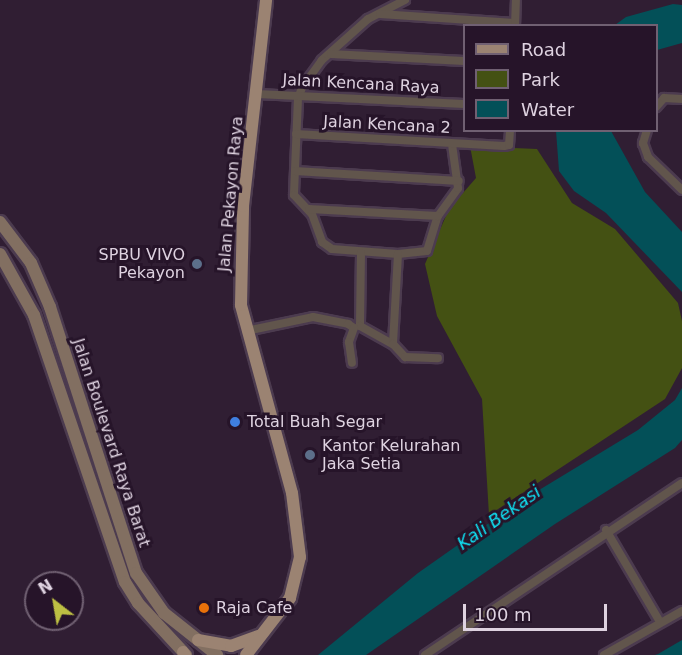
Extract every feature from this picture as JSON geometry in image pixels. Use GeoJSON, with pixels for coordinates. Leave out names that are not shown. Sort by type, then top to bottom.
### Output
{"type":"FeatureCollection","features":[{"type":"Feature","properties":{"kind":"main road","name":"Jalan Pekayon Raya"},"geometry":{"type":"LineString","coordinates":[[246,655],[292,591],[299,542],[292,493],[246,331],[240,289],[242,241],[266,0]]}},
{"type":"Feature","properties":{"kind":"main road","name":"Jalan Boulevard Raya Barat"},"geometry":{"type":"LineString","coordinates":[[0,222],[31,263],[50,307],[124,539],[148,595],[202,647],[218,655]]}},
{"type":"Feature","properties":{"kind":"main road","name":"Jalan Boulevard Raya Barat"},"geometry":{"type":"LineString","coordinates":[[0,254],[34,315],[110,543],[138,603],[185,654]]}},
{"type":"Feature","properties":{"kind":"main road"},"geometry":{"type":"LineString","coordinates":[[110,543],[124,539]]}},
{"type":"Feature","properties":{"kind":"main road"},"geometry":{"type":"LineString","coordinates":[[202,647],[231,646],[263,634]]}},
{"type":"Feature","properties":{"kind":"street"},"geometry":{"type":"LineString","coordinates":[[405,0],[368,19],[308,77],[298,98],[294,195],[309,209],[322,242],[332,249],[361,253],[423,252],[429,248],[438,216],[457,193],[459,181],[452,144]]}},
{"type":"Feature","properties":{"kind":"street"},"geometry":{"type":"LineString","coordinates":[[379,14],[515,24],[516,0]]}},
{"type":"Feature","properties":{"kind":"street"},"geometry":{"type":"LineString","coordinates":[[331,54],[463,61]]}},
{"type":"Feature","properties":{"kind":"street","name":"Jalan Kencana Raya"},"geometry":{"type":"LineString","coordinates":[[256,94],[298,98],[463,104]]}},
{"type":"Feature","properties":{"kind":"street"},"geometry":{"type":"LineString","coordinates":[[658,106],[664,98],[682,99]]}},
{"type":"Feature","properties":{"kind":"street","name":"Jalan Kencana 2"},"geometry":{"type":"LineString","coordinates":[[296,134],[504,146],[510,142],[510,132]]}},
{"type":"Feature","properties":{"kind":"street"},"geometry":{"type":"LineString","coordinates":[[646,132],[642,143],[648,157],[682,190]]}},
{"type":"Feature","properties":{"kind":"street"},"geometry":{"type":"LineString","coordinates":[[295,171],[459,181]]}},
{"type":"Feature","properties":{"kind":"street"},"geometry":{"type":"LineString","coordinates":[[309,209],[438,216]]}},
{"type":"Feature","properties":{"kind":"street"},"geometry":{"type":"LineString","coordinates":[[361,253],[360,326],[393,344],[405,357],[438,358]]}},
{"type":"Feature","properties":{"kind":"street"},"geometry":{"type":"LineString","coordinates":[[393,344],[398,254]]}},
{"type":"Feature","properties":{"kind":"street"},"geometry":{"type":"LineString","coordinates":[[246,331],[313,317],[348,324],[354,328],[349,342],[352,363]]}},
{"type":"Feature","properties":{"kind":"street"},"geometry":{"type":"LineString","coordinates":[[425,655],[606,530],[682,483]]}},
{"type":"Feature","properties":{"kind":"street"},"geometry":{"type":"LineString","coordinates":[[606,530],[660,622]]}},
{"type":"Feature","properties":{"kind":"street"},"geometry":{"type":"LineString","coordinates":[[604,655],[682,611]]}},
{"type":"Feature","properties":{"kind":"green space"},"geometry":{"type":"Polygon","coordinates":[[[470,146],[537,149],[572,203],[615,229],[678,303],[682,321],[682,368],[665,399],[489,515],[482,399],[437,316],[425,264],[449,209],[476,178],[470,146]]]}},
{"type":"Feature","properties":{"kind":"water"},"geometry":{"type":"Polygon","coordinates":[[[673,4],[682,5],[682,43],[658,50],[658,24],[616,24],[626,17],[673,4]]]}},
{"type":"Feature","properties":{"kind":"water"},"geometry":{"type":"Polygon","coordinates":[[[556,132],[612,132],[645,192],[682,232],[682,292],[606,213],[574,191],[559,171],[556,132]]]}},
{"type":"Feature","properties":{"kind":"water","name":"Kali Bekasi"},"geometry":{"type":"Polygon","coordinates":[[[682,388],[682,440],[675,448],[555,524],[366,655],[318,655],[418,573],[516,504],[638,430],[675,400],[682,388]]]}},
{"type":"Feature","properties":{"kind":"water"},"geometry":{"type":"Polygon","coordinates":[[[682,640],[682,655],[655,655],[658,654],[682,640]]]}},
{"type":"Feature","properties":{"kind":"place","name":"SPBU VIVO Pekayon"},"geometry":{"type":"Point","coordinates":[197,264]}},
{"type":"Feature","properties":{"kind":"place","name":"Total Buah Segar"},"geometry":{"type":"Point","coordinates":[235,422]}},
{"type":"Feature","properties":{"kind":"place","name":"Kantor Kelurahan Jaka Setia"},"geometry":{"type":"Point","coordinates":[310,455]}},
{"type":"Feature","properties":{"kind":"place","name":"Raja Cafe"},"geometry":{"type":"Point","coordinates":[204,608]}}]}
